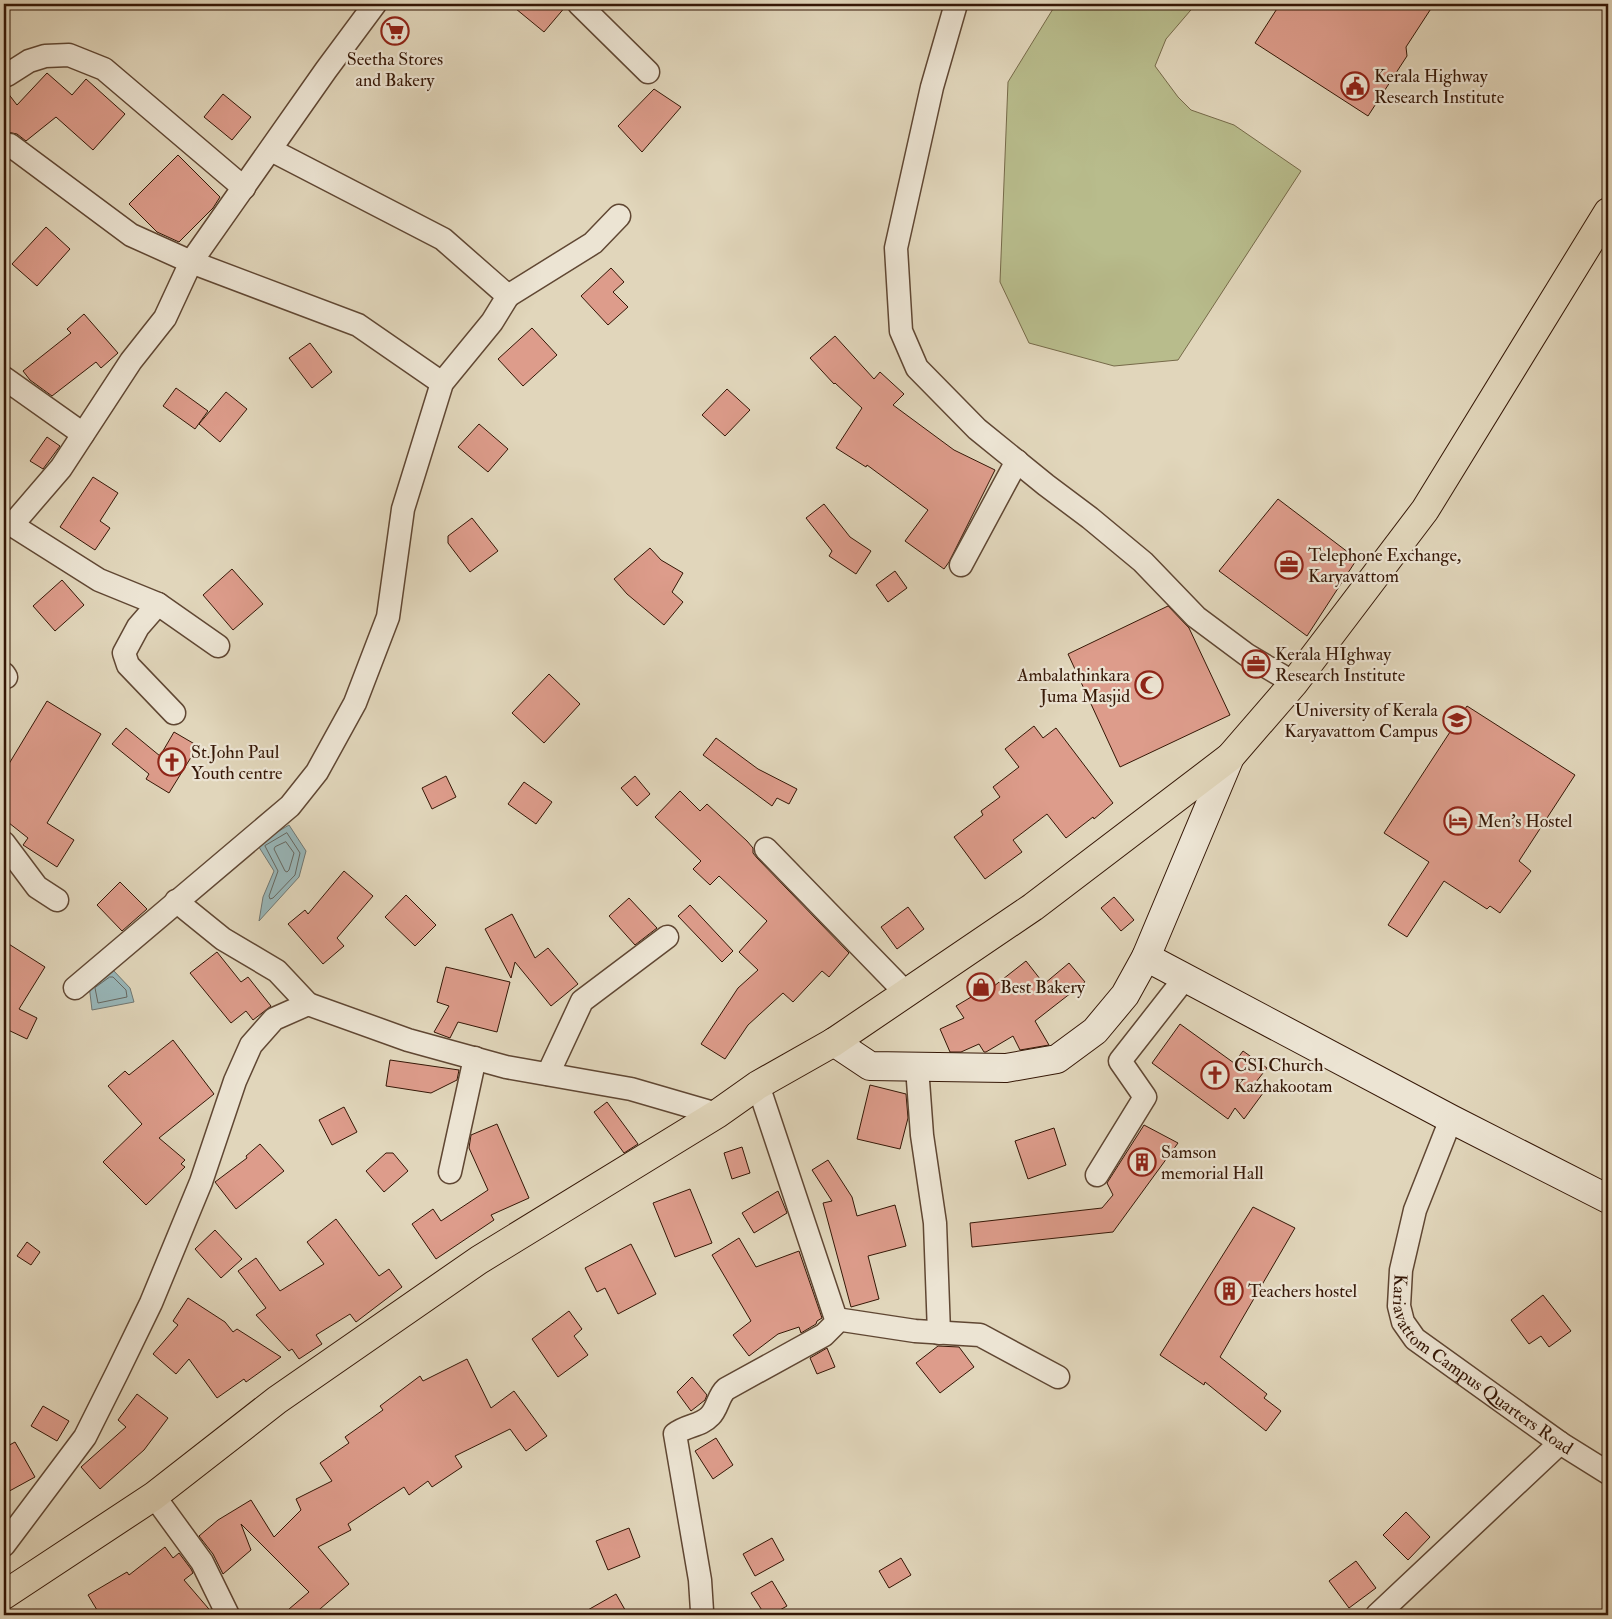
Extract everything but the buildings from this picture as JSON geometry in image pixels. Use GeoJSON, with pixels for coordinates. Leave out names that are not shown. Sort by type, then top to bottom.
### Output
{"type":"FeatureCollection","features":[{"type":"Feature","properties":{"kind":"main road"},"geometry":{"type":"LineString","coordinates":[[4,1596],[154,1496],[277,1400],[478,1260],[717,1114],[758,1085],[834,1042],[1033,908],[1230,757],[1294,683],[1425,510],[1608,212]]}},
{"type":"Feature","properties":{"kind":"main road"},"geometry":{"type":"LineString","coordinates":[[834,1042],[870,1066],[1006,1068],[1057,1059],[1095,1031],[1125,995],[1146,957],[1230,757]]}},
{"type":"Feature","properties":{"kind":"main road"},"geometry":{"type":"LineString","coordinates":[[1146,957],[1451,1119],[1608,1199]]}},
{"type":"Feature","properties":{"kind":"street"},"geometry":{"type":"LineString","coordinates":[[218,646],[158,604],[99,580],[8,525],[61,468],[131,361],[165,318],[191,262],[326,70],[375,4]]}},
{"type":"Feature","properties":{"kind":"street"},"geometry":{"type":"LineString","coordinates":[[579,4],[648,72]]}},
{"type":"Feature","properties":{"kind":"street"},"geometry":{"type":"LineString","coordinates":[[956,4],[932,87],[896,248],[901,331],[917,368],[977,429],[1090,518],[1142,562],[1196,617],[1247,654],[1294,683]]}},
{"type":"Feature","properties":{"kind":"street"},"geometry":{"type":"LineString","coordinates":[[7,75],[30,61],[45,56],[69,55],[104,69],[244,188]]}},
{"type":"Feature","properties":{"kind":"street"},"geometry":{"type":"LineString","coordinates":[[10,145],[131,235],[191,262],[358,325],[442,383]]}},
{"type":"Feature","properties":{"kind":"street"},"geometry":{"type":"LineString","coordinates":[[271,150],[443,239],[508,296]]}},
{"type":"Feature","properties":{"kind":"street"},"geometry":{"type":"LineString","coordinates":[[75,988],[290,806],[317,772],[355,703],[388,617],[403,509],[442,383],[492,322],[508,296],[593,243],[619,216]]}},
{"type":"Feature","properties":{"kind":"street"},"geometry":{"type":"LineString","coordinates":[[4,378],[83,434]]}},
{"type":"Feature","properties":{"kind":"street"},"geometry":{"type":"LineString","coordinates":[[961,565],[1017,460]]}},
{"type":"Feature","properties":{"kind":"street"},"geometry":{"type":"LineString","coordinates":[[158,604],[138,627],[124,653],[128,665],[174,713]]}},
{"type":"Feature","properties":{"kind":"street"},"geometry":{"type":"LineString","coordinates":[[4,843],[37,887],[57,900]]}},
{"type":"Feature","properties":{"kind":"street"},"geometry":{"type":"LineString","coordinates":[[766,849],[906,993]]}},
{"type":"Feature","properties":{"kind":"street"},"geometry":{"type":"LineString","coordinates":[[176,902],[223,940],[277,971],[308,1004],[408,1040],[506,1067],[631,1089],[717,1114]]}},
{"type":"Feature","properties":{"kind":"street"},"geometry":{"type":"LineString","coordinates":[[548,1074],[582,1001],[667,937]]}},
{"type":"Feature","properties":{"kind":"street"},"geometry":{"type":"LineString","coordinates":[[1096,1175],[1145,1097],[1120,1061],[1185,978]]}},
{"type":"Feature","properties":{"kind":"street"},"geometry":{"type":"LineString","coordinates":[[4,1545],[85,1437],[113,1381],[150,1303],[201,1182],[234,1081],[251,1045],[274,1020],[308,1004]]}},
{"type":"Feature","properties":{"kind":"street"},"geometry":{"type":"LineString","coordinates":[[450,1172],[475,1058]]}},
{"type":"Feature","properties":{"kind":"street"},"geometry":{"type":"LineString","coordinates":[[917,1067],[922,1135],[935,1224],[939,1333]]}},
{"type":"Feature","properties":{"kind":"street"},"geometry":{"type":"LineString","coordinates":[[701,1615],[700,1580],[675,1434],[682,1429],[705,1421],[712,1415],[722,1392],[726,1389],[824,1335],[834,1325],[836,1320],[758,1085]]}},
{"type":"Feature","properties":{"kind":"street","name":"Kariavattom Campus Quarters Road"},"geometry":{"type":"LineString","coordinates":[[1451,1119],[1415,1210],[1401,1270],[1399,1306],[1403,1322],[1415,1339],[1560,1443],[1608,1473]]}},
{"type":"Feature","properties":{"kind":"street"},"geometry":{"type":"LineString","coordinates":[[836,1320],[915,1331],[980,1335],[1058,1377]]}},
{"type":"Feature","properties":{"kind":"street"},"geometry":{"type":"LineString","coordinates":[[1377,1615],[1560,1443]]}},
{"type":"Feature","properties":{"kind":"street"},"geometry":{"type":"LineString","coordinates":[[154,1496],[202,1562],[223,1614]]}},
{"type":"Feature","properties":{"kind":"green space"},"geometry":{"type":"Polygon","coordinates":[[[1056,4],[1196,4],[1166,39],[1155,66],[1178,97],[1191,110],[1234,125],[1301,171],[1178,360],[1114,366],[1029,343],[1000,282],[1008,82],[1056,4]]]}},
{"type":"Feature","properties":{"kind":"water"},"geometry":{"type":"Polygon","coordinates":[[[289,825],[306,851],[299,877],[259,921],[263,897],[274,871],[257,844],[289,825]]]}},
{"type":"Feature","properties":{"kind":"water"},"geometry":{"type":"Polygon","coordinates":[[[113,970],[130,988],[134,1002],[92,1010],[89,985],[113,970]]]}},
{"type":"Feature","properties":{"kind":"place","name":"Seetha Stores and Bakery"},"geometry":{"type":"Point","coordinates":[395,31]}},
{"type":"Feature","properties":{"kind":"place","name":"Kerala Highway Research Institute"},"geometry":{"type":"Point","coordinates":[1355,86]}},
{"type":"Feature","properties":{"kind":"place","name":"Telephone Exchange, Karyavattom"},"geometry":{"type":"Point","coordinates":[1289,565]}},
{"type":"Feature","properties":{"kind":"place","name":"Kerala HIghway Research Institute"},"geometry":{"type":"Point","coordinates":[1256,664]}},
{"type":"Feature","properties":{"kind":"place","name":"Ambalathinkara Juma Masjid"},"geometry":{"type":"Point","coordinates":[1149,685]}},
{"type":"Feature","properties":{"kind":"place","name":"University of Kerala Karyavattom Campus"},"geometry":{"type":"Point","coordinates":[1457,720]}},
{"type":"Feature","properties":{"kind":"place","name":"St.John Paul Youth centre"},"geometry":{"type":"Point","coordinates":[172,762]}},
{"type":"Feature","properties":{"kind":"place","name":"Men's Hostel"},"geometry":{"type":"Point","coordinates":[1458,821]}},
{"type":"Feature","properties":{"kind":"place","name":"Best Bakery"},"geometry":{"type":"Point","coordinates":[981,987]}},
{"type":"Feature","properties":{"kind":"place","name":"CSI Church Kazhakootam"},"geometry":{"type":"Point","coordinates":[1215,1075]}},
{"type":"Feature","properties":{"kind":"place","name":"Samson memorial Hall"},"geometry":{"type":"Point","coordinates":[1142,1162]}},
{"type":"Feature","properties":{"kind":"place","name":"Teachers hostel"},"geometry":{"type":"Point","coordinates":[1229,1291]}}]}
